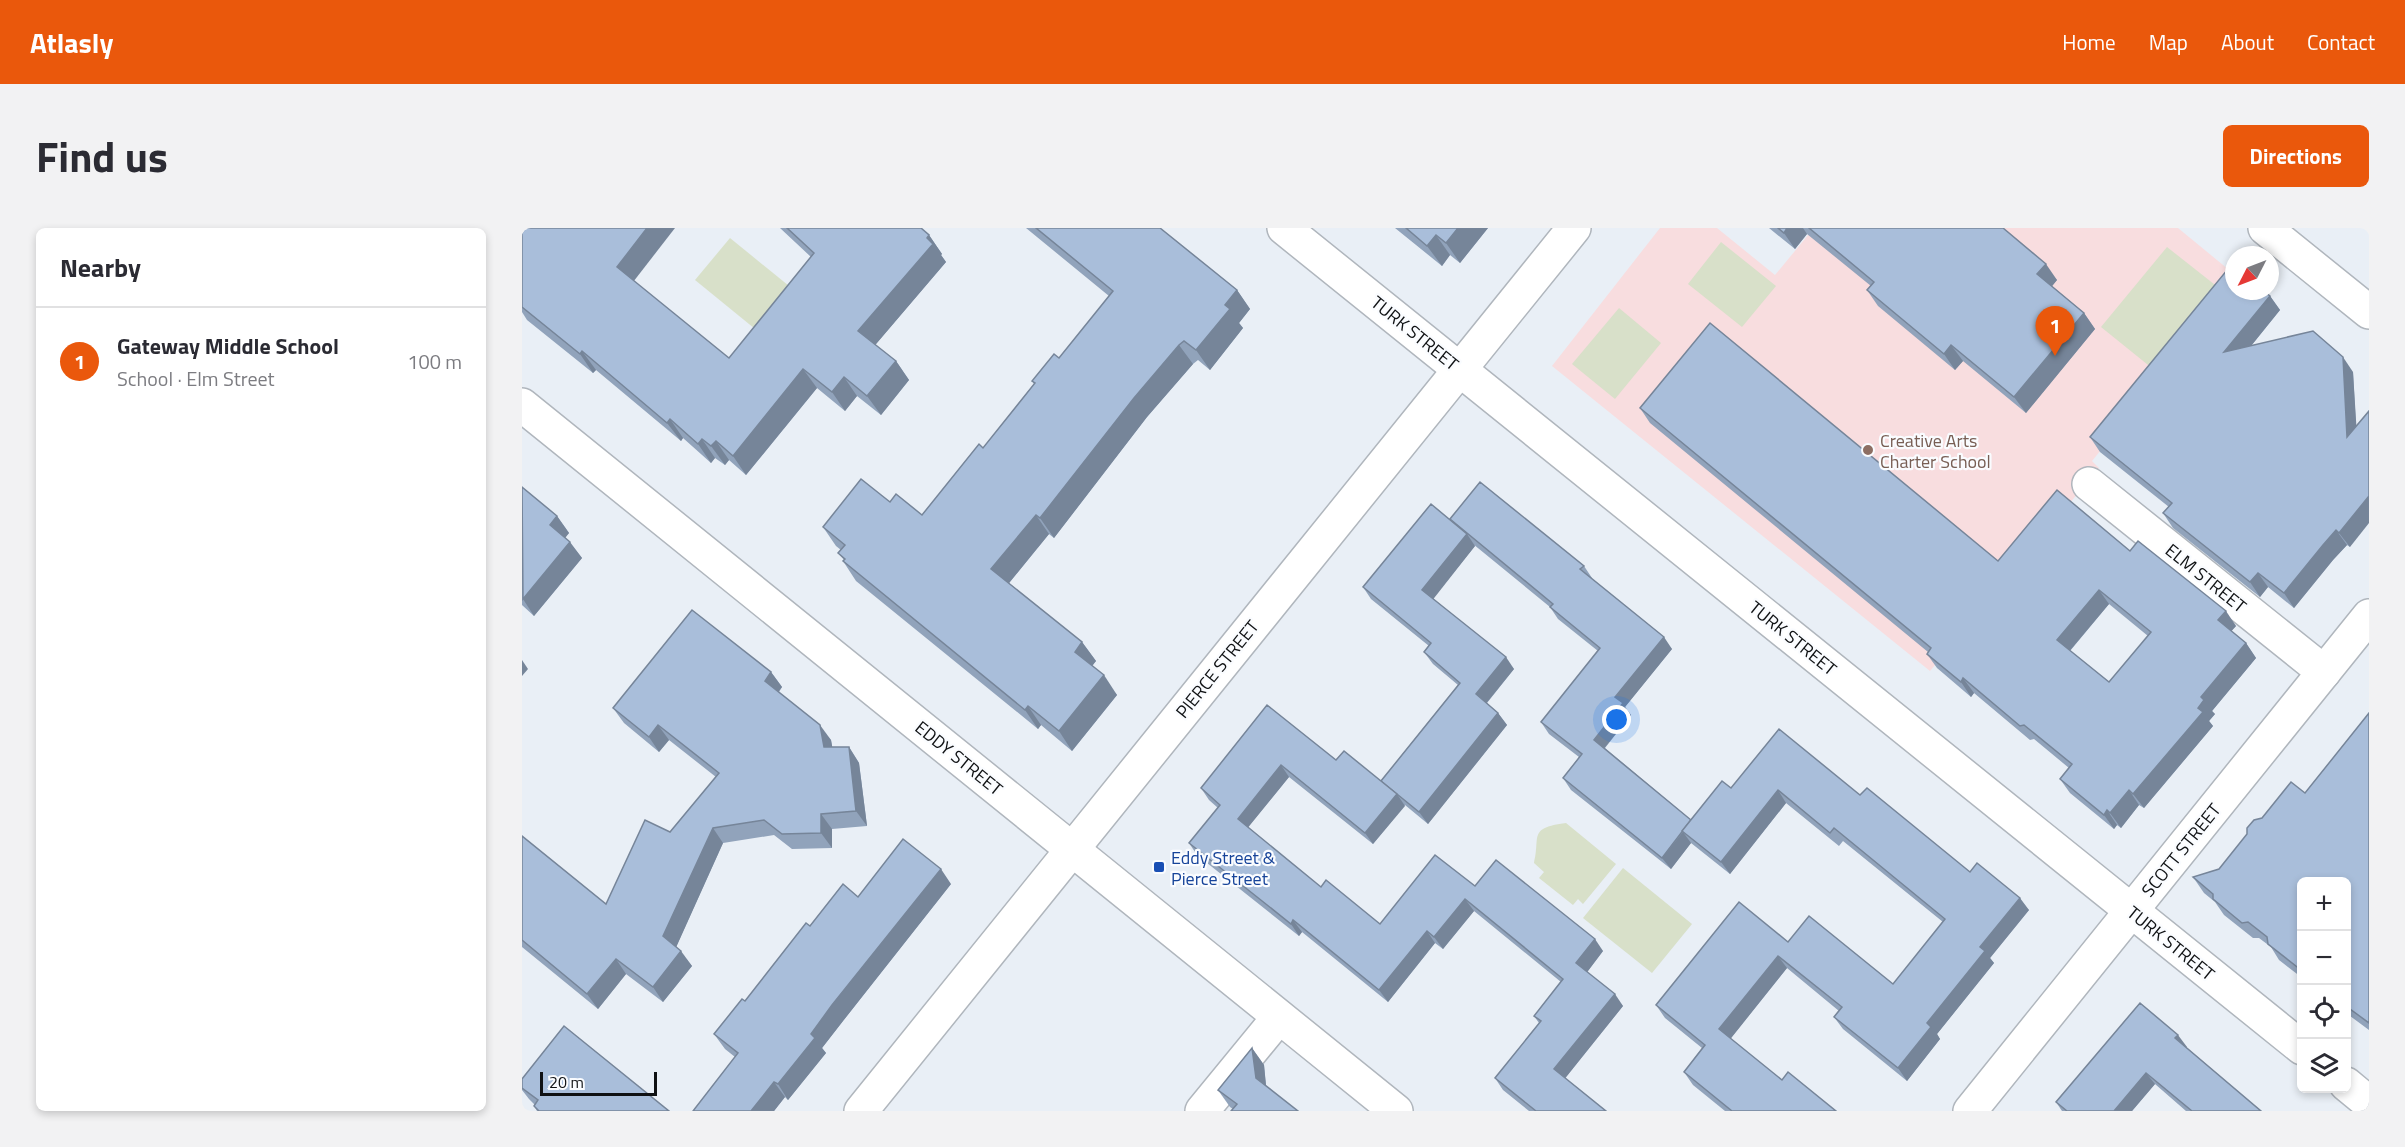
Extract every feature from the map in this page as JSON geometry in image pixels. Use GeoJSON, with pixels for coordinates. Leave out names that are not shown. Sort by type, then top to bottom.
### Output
{"type":"FeatureCollection","features":[{"type":"Feature","properties":{"kind":"street","name":"TURK STREET"},"geometry":{"type":"LineString","coordinates":[[1284,228],[2297,1045]]}},
{"type":"Feature","properties":{"kind":"street","name":"PIERCE STREET"},"geometry":{"type":"LineString","coordinates":[[861,1111],[1574,228]]}},
{"type":"Feature","properties":{"kind":"street"},"geometry":{"type":"LineString","coordinates":[[2265,228],[2369,312]]}},
{"type":"Feature","properties":{"kind":"street","name":"EDDY STREET"},"geometry":{"type":"LineString","coordinates":[[522,405],[1395,1111]]}},
{"type":"Feature","properties":{"kind":"street","name":"ELM STREET"},"geometry":{"type":"LineString","coordinates":[[2089,484],[2324,672]]}},
{"type":"Feature","properties":{"kind":"street","name":"SCOTT STREET"},"geometry":{"type":"LineString","coordinates":[[1970,1111],[2369,616]]}},
{"type":"Feature","properties":{"kind":"street"},"geometry":{"type":"LineString","coordinates":[[1202,1111],[1279,1017]]}},
{"type":"Feature","properties":{"kind":"street"},"geometry":{"type":"LineString","coordinates":[[2351,1088],[2369,1103]]}},
{"type":"Feature","properties":{"kind":"shaded area","name":"Creative Arts Charter School"},"geometry":{"type":"Polygon","coordinates":[[[1660,228],[1717,228],[1775,275],[1814,228],[2178,228],[2225,267],[2225,298],[2092,461],[2099,468],[1930,671],[1552,366],[1660,228]]]}},
{"type":"Feature","properties":{"kind":"green space"},"geometry":{"type":"Polygon","coordinates":[[[730,238],[794,290],[760,333],[695,280],[730,238]]]}},
{"type":"Feature","properties":{"kind":"green space"},"geometry":{"type":"Polygon","coordinates":[[[1721,242],[1776,286],[1742,327],[1688,284],[1721,242]]]}},
{"type":"Feature","properties":{"kind":"green space"},"geometry":{"type":"Polygon","coordinates":[[[2167,247],[2224,292],[2158,373],[2101,327],[2167,247]]]}},
{"type":"Feature","properties":{"kind":"green space"},"geometry":{"type":"Polygon","coordinates":[[[1619,308],[1661,343],[1615,399],[1572,364],[1619,308]]]}},
{"type":"Feature","properties":{"kind":"green space"},"geometry":{"type":"Polygon","coordinates":[[[1566,823],[1616,864],[1583,904],[1578,899],[1573,905],[1539,878],[1544,872],[1534,863],[1538,835],[1541,831],[1566,823]]]}},
{"type":"Feature","properties":{"kind":"green space"},"geometry":{"type":"Polygon","coordinates":[[[1623,868],[1692,924],[1652,973],[1583,918],[1623,868]]]}},
{"type":"Feature","properties":{"kind":"building"},"geometry":{"type":"Polygon","coordinates":[[[522,228],[647,228],[617,267],[729,358],[814,253],[787,228],[921,228],[929,235],[927,238],[933,244],[858,331],[896,361],[867,396],[844,377],[832,392],[803,369],[733,456],[716,441],[711,446],[702,439],[698,444],[670,419],[667,423],[582,351],[580,354],[522,307],[522,228]]]}},
{"type":"Feature","properties":{"kind":"building"},"geometry":{"type":"Polygon","coordinates":[[[1036,228],[1160,228],[1237,290],[1225,305],[1230,309],[1196,350],[1184,341],[1179,345],[1134,398],[1040,518],[1036,515],[991,569],[1082,642],[1075,652],[1104,675],[1059,731],[1028,706],[1025,710],[843,561],[845,559],[838,553],[845,545],[823,527],[861,479],[890,502],[896,494],[922,515],[979,444],[983,448],[1035,383],[1032,381],[1054,354],[1059,358],[1113,291],[1036,228]]]}},
{"type":"Feature","properties":{"kind":"building"},"geometry":{"type":"Polygon","coordinates":[[[1406,228],[1458,228],[1446,243],[1436,235],[1427,246],[1406,228]]]}},
{"type":"Feature","properties":{"kind":"building"},"geometry":{"type":"Polygon","coordinates":[[[1809,228],[2003,228],[2046,264],[2037,274],[2084,313],[2014,397],[1951,345],[1944,354],[1867,290],[1874,282],[1809,228]]]}},
{"type":"Feature","properties":{"kind":"building"},"geometry":{"type":"Polygon","coordinates":[[[2225,273],[2225,300],[2267,300],[2224,352],[2313,331],[2343,357],[2347,437],[2369,411],[2369,496],[2339,533],[2336,530],[2284,593],[2258,573],[2250,582],[2163,513],[2172,503],[2090,437],[2225,273]]]}},
{"type":"Feature","properties":{"kind":"building"},"geometry":{"type":"Polygon","coordinates":[[[1710,323],[1998,561],[2057,490],[2130,551],[2138,541],[2226,611],[2218,620],[2246,643],[2201,697],[2204,700],[2198,708],[2203,712],[2133,794],[2129,790],[2110,813],[2107,810],[2104,815],[2060,779],[2072,764],[2024,725],[2020,726],[1963,678],[1961,682],[1927,654],[1931,648],[1640,408],[1710,323]],[[2099,590],[2057,640],[2109,682],[2151,632],[2099,590]]]}},
{"type":"Feature","properties":{"kind":"building"},"geometry":{"type":"Polygon","coordinates":[[[1480,482],[1584,566],[1580,569],[1664,637],[1615,697],[1623,703],[1594,740],[1691,820],[1662,858],[1563,778],[1582,754],[1541,722],[1600,648],[1550,607],[1553,604],[1450,519],[1480,482]]]}},
{"type":"Feature","properties":{"kind":"building"},"geometry":{"type":"Polygon","coordinates":[[[522,487],[557,516],[550,525],[570,542],[523,599],[522,487]]]}},
{"type":"Feature","properties":{"kind":"building"},"geometry":{"type":"Polygon","coordinates":[[[1431,504],[1467,534],[1422,590],[1506,657],[1476,694],[1498,713],[1419,812],[1381,781],[1460,683],[1424,652],[1431,643],[1363,587],[1431,504]]]}},
{"type":"Feature","properties":{"kind":"building"},"geometry":{"type":"Polygon","coordinates":[[[692,610],[771,672],[765,681],[820,725],[824,747],[849,747],[856,811],[821,814],[821,833],[782,834],[764,820],[713,828],[663,936],[681,951],[653,987],[616,959],[587,994],[522,940],[522,836],[606,904],[645,820],[670,832],[719,773],[658,725],[649,737],[613,708],[692,610]]]}},
{"type":"Feature","properties":{"kind":"building"},"geometry":{"type":"Polygon","coordinates":[[[1267,705],[1336,760],[1344,751],[1397,794],[1365,833],[1281,765],[1238,819],[1321,887],[1326,880],[1380,924],[1435,855],[1475,886],[1496,860],[1595,939],[1576,963],[1615,994],[1554,1069],[1606,1111],[1536,1111],[1495,1078],[1541,1021],[1534,1016],[1563,979],[1465,899],[1434,937],[1427,931],[1379,990],[1293,920],[1291,924],[1189,843],[1220,805],[1201,788],[1267,705]]]}},
{"type":"Feature","properties":{"kind":"building"},"geometry":{"type":"Polygon","coordinates":[[[2369,713],[2369,1023],[2351,1010],[2351,877],[2297,877],[2297,967],[2268,944],[2267,937],[2248,922],[2242,923],[2213,899],[2213,894],[2193,877],[2219,869],[2247,834],[2247,828],[2254,820],[2262,818],[2291,782],[2305,793],[2369,713]]]}},
{"type":"Feature","properties":{"kind":"building"},"geometry":{"type":"Polygon","coordinates":[[[1779,729],[1860,795],[1867,788],[1970,872],[1977,863],[2020,898],[1980,947],[1985,951],[1927,1023],[1931,1027],[1898,1068],[1834,1017],[1842,1007],[1778,956],[1719,1029],[1782,1080],[1788,1072],[1836,1111],[1732,1111],[1684,1072],[1705,1045],[1656,1005],[1739,902],[1788,942],[1809,916],[1893,984],[1945,919],[1834,828],[1830,833],[1778,790],[1721,862],[1682,831],[1722,781],[1731,788],[1779,729]]]}},
{"type":"Feature","properties":{"kind":"building"},"geometry":{"type":"Polygon","coordinates":[[[903,839],[941,869],[832,1005],[811,1034],[815,1038],[778,1084],[774,1082],[751,1111],[693,1111],[738,1053],[714,1034],[742,999],[745,1001],[806,923],[810,926],[843,884],[858,897],[903,839]]]}},
{"type":"Feature","properties":{"kind":"building"},"geometry":{"type":"Polygon","coordinates":[[[2140,1003],[2178,1035],[2175,1038],[2261,1111],[2192,1111],[2146,1073],[2114,1111],[2067,1111],[2056,1102],[2140,1003]]]}},
{"type":"Feature","properties":{"kind":"building"},"geometry":{"type":"Polygon","coordinates":[[[564,1026],[669,1111],[539,1111],[534,1106],[538,1100],[522,1088],[522,1079],[564,1026]]]}},
{"type":"Feature","properties":{"kind":"building"},"geometry":{"type":"Polygon","coordinates":[[[1252,1048],[1256,1078],[1298,1111],[1231,1111],[1237,1104],[1218,1090],[1252,1048]]]}},
{"type":"Feature","properties":{"kind":"place","name":"Gateway Middle School"},"geometry":{"type":"Point","coordinates":[2055,356]}},
{"type":"Feature","properties":{"kind":"place","name":"Creative Arts Charter School"},"geometry":{"type":"Point","coordinates":[1868,450]}},
{"type":"Feature","properties":{"kind":"place","name":"Eddy Street & Pierce Street"},"geometry":{"type":"Point","coordinates":[1159,867]}}]}
